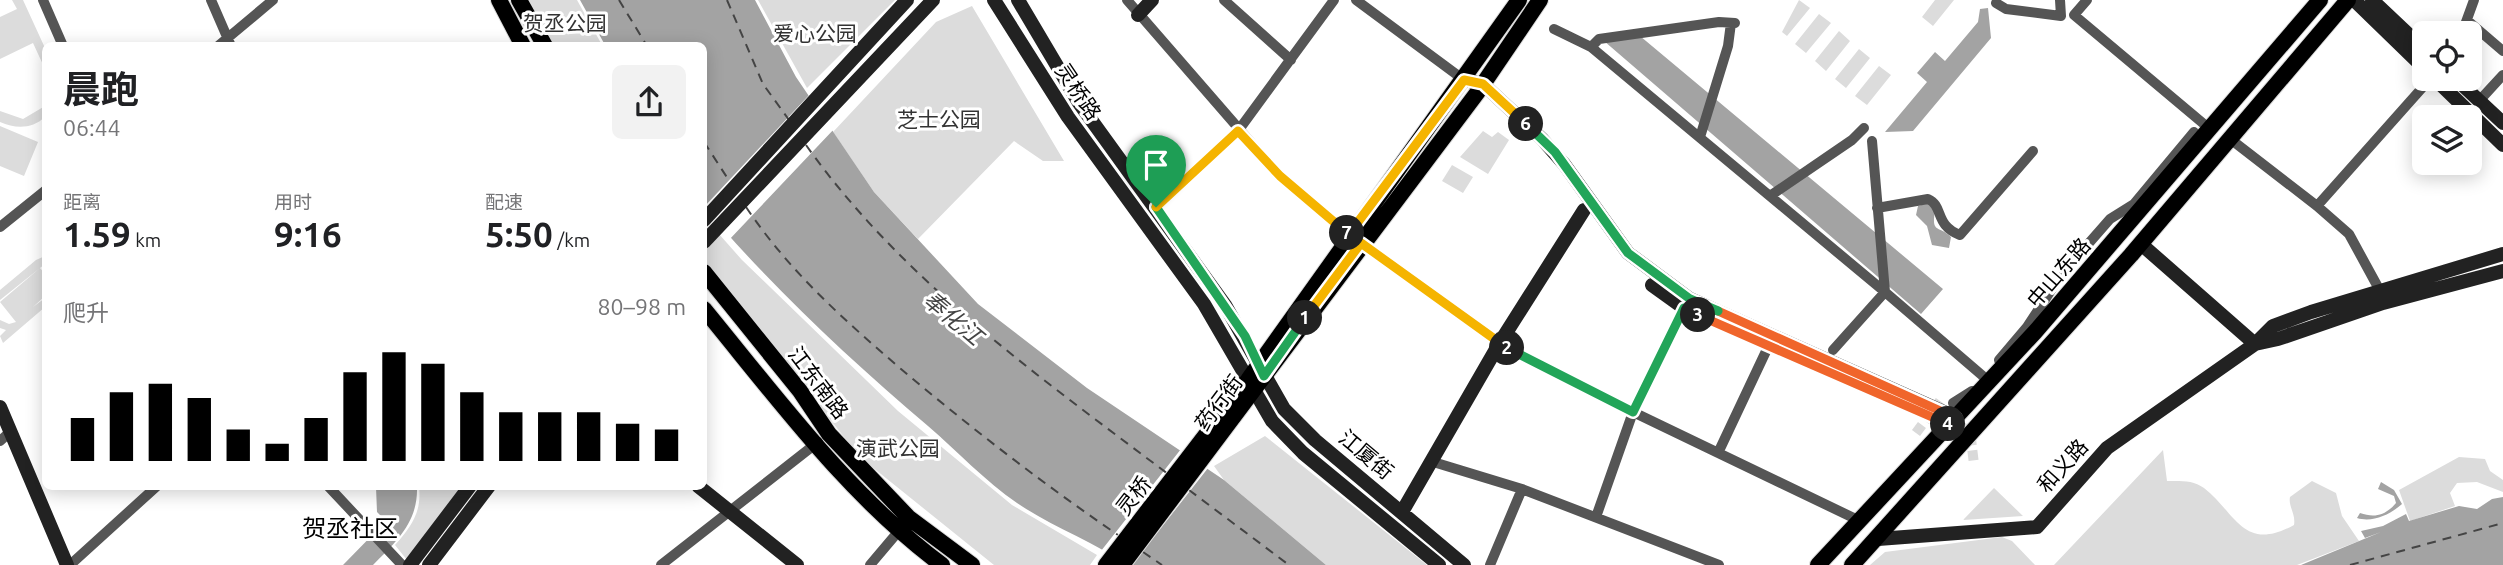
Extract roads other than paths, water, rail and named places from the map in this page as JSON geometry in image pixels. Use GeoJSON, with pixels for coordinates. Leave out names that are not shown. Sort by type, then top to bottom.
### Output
{"type":"FeatureCollection","features":[{"type":"Feature","properties":{"kind":"main road"},"geometry":{"type":"LineString","coordinates":[[499,0],[521,42]]}},
{"type":"Feature","properties":{"kind":"main road"},"geometry":{"type":"LineString","coordinates":[[519,0],[543,42]]}},
{"type":"Feature","properties":{"kind":"main road"},"geometry":{"type":"LineString","coordinates":[[707,217],[907,0]]}},
{"type":"Feature","properties":{"kind":"main road"},"geometry":{"type":"LineString","coordinates":[[707,239],[933,0]]}},
{"type":"Feature","properties":{"kind":"main road","name":"灵桥路"},"geometry":{"type":"LineString","coordinates":[[994,0],[1068,117],[1175,259],[1251,386]]}},
{"type":"Feature","properties":{"kind":"main road","name":"灵桥路"},"geometry":{"type":"LineString","coordinates":[[1018,0],[1079,103],[1127,173],[1156,207],[1225,305],[1261,370]]}},
{"type":"Feature","properties":{"kind":"main road"},"geometry":{"type":"LineString","coordinates":[[1138,15],[1152,0]]}},
{"type":"Feature","properties":{"kind":"main road","name":"药行街"},"geometry":{"type":"LineString","coordinates":[[1199,455],[1355,239],[1519,0]]}},
{"type":"Feature","properties":{"kind":"main road","name":"药行街"},"geometry":{"type":"LineString","coordinates":[[1355,239],[1480,88],[1540,0]]}},
{"type":"Feature","properties":{"kind":"main road","name":"中山东路"},"geometry":{"type":"LineString","coordinates":[[1818,565],[2211,130],[2320,0]]}},
{"type":"Feature","properties":{"kind":"main road","name":"中山东路"},"geometry":{"type":"LineString","coordinates":[[1852,565],[2141,244],[2348,0]]}},
{"type":"Feature","properties":{"kind":"main road"},"geometry":{"type":"LineString","coordinates":[[2354,0],[2412,56]]}},
{"type":"Feature","properties":{"kind":"main road"},"geometry":{"type":"LineString","coordinates":[[2372,0],[2412,38]]}},
{"type":"Feature","properties":{"kind":"main road"},"geometry":{"type":"LineString","coordinates":[[1464,80],[1480,88],[1555,152],[1610,232],[1653,274],[1690,299],[1953,415]]}},
{"type":"Feature","properties":{"kind":"main road"},"geometry":{"type":"LineString","coordinates":[[1480,88],[1549,158],[1622,259],[1684,308],[1768,346],[1953,415]]}},
{"type":"Feature","properties":{"kind":"main road"},"geometry":{"type":"LineString","coordinates":[[2445,91],[2503,145]]}},
{"type":"Feature","properties":{"kind":"main road"},"geometry":{"type":"LineString","coordinates":[[2469,91],[2503,123]]}},
{"type":"Feature","properties":{"kind":"main road"},"geometry":{"type":"LineString","coordinates":[[1402,512],[1499,344],[1584,209]]}},
{"type":"Feature","properties":{"kind":"main road"},"geometry":{"type":"LineString","coordinates":[[2141,244],[2255,344]]}},
{"type":"Feature","properties":{"kind":"main road","name":"和义路"},"geometry":{"type":"LineString","coordinates":[[1878,539],[2036,527],[2107,448],[2255,344],[2273,326],[2379,289],[2503,254]]}},
{"type":"Feature","properties":{"kind":"main road","name":"和义路"},"geometry":{"type":"LineString","coordinates":[[2255,344],[2278,339],[2383,303],[2503,271]]}},
{"type":"Feature","properties":{"kind":"main road","name":"江东南路"},"geometry":{"type":"LineString","coordinates":[[707,276],[800,391],[829,434],[909,518],[972,565]]}},
{"type":"Feature","properties":{"kind":"main road","name":"江东南路"},"geometry":{"type":"LineString","coordinates":[[707,313],[815,444],[897,531],[943,565]]}},
{"type":"Feature","properties":{"kind":"main road","name":"江厦街"},"geometry":{"type":"LineString","coordinates":[[1261,370],[1276,398],[1293,420],[1464,565]]}},
{"type":"Feature","properties":{"kind":"main road","name":"江厦街"},"geometry":{"type":"LineString","coordinates":[[1251,386],[1272,421],[1303,453],[1439,565]]}},
{"type":"Feature","properties":{"kind":"main road"},"geometry":{"type":"LineString","coordinates":[[0,407],[5,437],[69,565]]}},
{"type":"Feature","properties":{"kind":"main road","name":"灵桥"},"geometry":{"type":"LineString","coordinates":[[1107,565],[1199,455]]}},
{"type":"Feature","properties":{"kind":"main road","name":"灵桥"},"geometry":{"type":"LineString","coordinates":[[1122,565],[1199,455]]}},
{"type":"Feature","properties":{"kind":"main road"},"geometry":{"type":"LineString","coordinates":[[410,565],[467,490]]}},
{"type":"Feature","properties":{"kind":"main road"},"geometry":{"type":"LineString","coordinates":[[429,565],[486,490]]}},
{"type":"Feature","properties":{"kind":"main road"},"geometry":{"type":"LineString","coordinates":[[703,490],[797,565]]}},
{"type":"Feature","properties":{"kind":"street"},"geometry":{"type":"LineString","coordinates":[[43,0],[61,42]]}},
{"type":"Feature","properties":{"kind":"street"},"geometry":{"type":"LineString","coordinates":[[211,0],[225,42]]}},
{"type":"Feature","properties":{"kind":"street"},"geometry":{"type":"LineString","coordinates":[[226,42],[273,0]]}},
{"type":"Feature","properties":{"kind":"street"},"geometry":{"type":"LineString","coordinates":[[1127,0],[1238,131],[1280,176],[1355,239],[1499,344],[1860,521]]}},
{"type":"Feature","properties":{"kind":"street"},"geometry":{"type":"LineString","coordinates":[[1224,0],[1291,60]]}},
{"type":"Feature","properties":{"kind":"street"},"geometry":{"type":"LineString","coordinates":[[1156,207],[1238,131],[1334,0]]}},
{"type":"Feature","properties":{"kind":"street"},"geometry":{"type":"LineString","coordinates":[[1356,0],[1464,80]]}},
{"type":"Feature","properties":{"kind":"street"},"geometry":{"type":"LineString","coordinates":[[1996,3],[2006,9],[2061,16],[2060,0]]}},
{"type":"Feature","properties":{"kind":"street"},"geometry":{"type":"LineString","coordinates":[[2087,0],[2074,15],[2211,130]]}},
{"type":"Feature","properties":{"kind":"street"},"geometry":{"type":"LineString","coordinates":[[2468,21],[2474,0]]}},
{"type":"Feature","properties":{"kind":"street"},"geometry":{"type":"LineString","coordinates":[[1591,47],[1599,39],[1719,22],[1733,23],[1701,132]]}},
{"type":"Feature","properties":{"kind":"street"},"geometry":{"type":"LineString","coordinates":[[1554,29],[1591,47],[1701,132],[1984,377]]}},
{"type":"Feature","properties":{"kind":"street"},"geometry":{"type":"LineString","coordinates":[[2482,33],[2503,51]]}},
{"type":"Feature","properties":{"kind":"street"},"geometry":{"type":"LineString","coordinates":[[2479,101],[2503,75]]}},
{"type":"Feature","properties":{"kind":"street"},"geometry":{"type":"LineString","coordinates":[[2317,206],[2421,91]]}},
{"type":"Feature","properties":{"kind":"street"},"geometry":{"type":"LineString","coordinates":[[1774,194],[1852,140],[1864,128]]}},
{"type":"Feature","properties":{"kind":"street","name":"中山东路"},"geometry":{"type":"LineString","coordinates":[[1953,415],[2027,327],[2077,257],[2110,219],[2134,204],[2194,132]]}},
{"type":"Feature","properties":{"kind":"street"},"geometry":{"type":"LineString","coordinates":[[2229,138],[2349,234],[2379,289]]}},
{"type":"Feature","properties":{"kind":"street"},"geometry":{"type":"LineString","coordinates":[[1833,350],[1885,292],[1872,141]]}},
{"type":"Feature","properties":{"kind":"street"},"geometry":{"type":"LineString","coordinates":[[1877,208],[1928,199],[1938,207],[1944,225],[1960,236],[2033,151]]}},
{"type":"Feature","properties":{"kind":"street"},"geometry":{"type":"LineString","coordinates":[[0,227],[42,193]]}},
{"type":"Feature","properties":{"kind":"street"},"geometry":{"type":"LineString","coordinates":[[1596,517],[1633,412],[1684,308]]}},
{"type":"Feature","properties":{"kind":"street"},"geometry":{"type":"LineString","coordinates":[[1718,453],[1768,346]]}},
{"type":"Feature","properties":{"kind":"street"},"geometry":{"type":"LineString","coordinates":[[661,565],[829,434]]}},
{"type":"Feature","properties":{"kind":"street"},"geometry":{"type":"LineString","coordinates":[[1430,461],[1522,489],[1719,565]]}},
{"type":"Feature","properties":{"kind":"street"},"geometry":{"type":"LineString","coordinates":[[1490,565],[1522,489]]}},
{"type":"Feature","properties":{"kind":"street"},"geometry":{"type":"LineString","coordinates":[[69,565],[153,490]]}},
{"type":"Feature","properties":{"kind":"street"},"geometry":{"type":"LineString","coordinates":[[332,490],[402,565]]}},
{"type":"Feature","properties":{"kind":"street"},"geometry":{"type":"LineString","coordinates":[[870,565],[909,518]]}},
{"type":"Feature","properties":{"kind":"water","name":"奉化江"},"geometry":{"type":"Polygon","coordinates":[[[580,0],[755,0],[796,77],[874,192],[978,304],[1087,388],[1224,480],[1326,565],[1127,565],[1030,512],[1005,494],[812,321],[707,210],[707,42],[603,42],[580,0]]]}},
{"type":"Feature","properties":{"kind":"water"},"geometry":{"type":"Polygon","coordinates":[[[1988,8],[1991,38],[1913,131],[1885,132],[1927,82],[1917,73],[1935,52],[1945,61],[1978,22],[1980,9],[1988,8]]]}},
{"type":"Feature","properties":{"kind":"water"},"geometry":{"type":"Polygon","coordinates":[[[1640,36],[1943,289],[1921,314],[1604,41],[1640,36]]]}},
{"type":"Feature","properties":{"kind":"water"},"geometry":{"type":"Polygon","coordinates":[[[1928,203],[1935,211],[1935,226],[1951,237],[1949,248],[1932,245],[1927,226],[1916,215],[1918,206],[1928,203]]]}},
{"type":"Feature","properties":{"kind":"water"},"geometry":{"type":"Polygon","coordinates":[[[2381,482],[2394,490],[2402,504],[2381,517],[2357,518],[2360,513],[2383,513],[2396,503],[2394,496],[2378,489],[2381,482]]]}},
{"type":"Feature","properties":{"kind":"water"},"geometry":{"type":"Polygon","coordinates":[[[376,490],[417,490],[410,521],[398,539],[373,565],[343,565],[386,521],[377,512],[376,490]]]}},
{"type":"Feature","properties":{"kind":"water"},"geometry":{"type":"Polygon","coordinates":[[[2503,497],[2503,565],[2301,565],[2381,532],[2365,538],[2361,531],[2383,526],[2406,514],[2409,521],[2459,506],[2477,509],[2492,499],[2503,497]]]}},
{"type":"Feature","properties":{"kind":"tunnel"},"geometry":{"type":"LineString","coordinates":[[1916,433],[1942,398]]}},
{"type":"Feature","properties":{"kind":"tunnel"},"geometry":{"type":"LineString","coordinates":[[1947,420],[1970,431],[1974,464]]}},
{"type":"Feature","properties":{"kind":"district","name":"贺丞社区"},"geometry":{"type":"Point","coordinates":[350,529]}},
{"type":"Feature","properties":{"kind":"park label","name":"贺丞公园"},"geometry":{"type":"Point","coordinates":[565,24]}},
{"type":"Feature","properties":{"kind":"park label","name":"爱心公园"},"geometry":{"type":"Point","coordinates":[815,34]}},
{"type":"Feature","properties":{"kind":"park label","name":"芝士公园"},"geometry":{"type":"Point","coordinates":[939,120]}},
{"type":"Feature","properties":{"kind":"park label","name":"演武公园"},"geometry":{"type":"Point","coordinates":[898,449]}}]}
